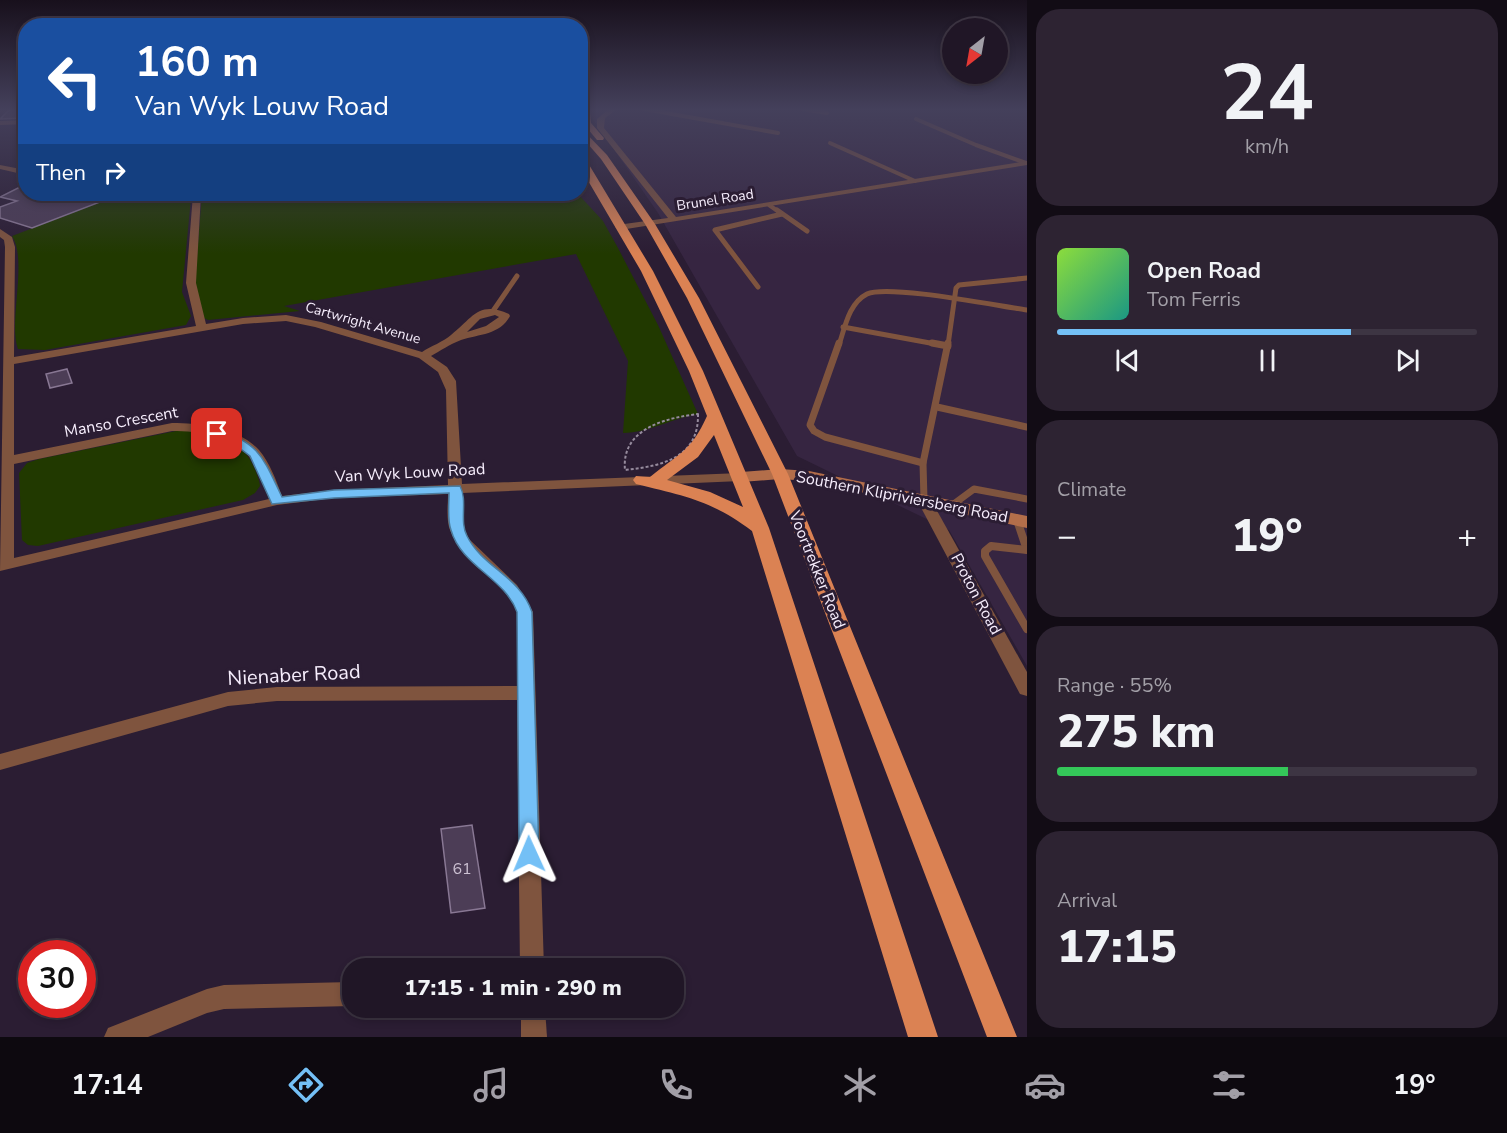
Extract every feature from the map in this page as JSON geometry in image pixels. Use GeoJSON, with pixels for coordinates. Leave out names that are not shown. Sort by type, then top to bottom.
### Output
{"type":"FeatureCollection","features":[{"type":"Feature","properties":{"kind":"main road","name":"Voortrekker Road"},"geometry":{"type":"LineString","coordinates":[[603,157],[650,224],[693,298],[780,474],[1002,1037]]}},
{"type":"Feature","properties":{"kind":"main road"},"geometry":{"type":"LineString","coordinates":[[588,172],[647,271],[696,371],[741,477],[760,528],[922,1037]]}},
{"type":"Feature","properties":{"kind":"main road"},"geometry":{"type":"LineString","coordinates":[[588,188],[607,205]]}},
{"type":"Feature","properties":{"kind":"main road"},"geometry":{"type":"LineString","coordinates":[[650,480],[688,458],[705,441],[714,417]]}},
{"type":"Feature","properties":{"kind":"main road","name":"Southern Klipriviersberg Road"},"geometry":{"type":"LineString","coordinates":[[741,477],[780,474],[828,479],[1022,521]]}},
{"type":"Feature","properties":{"kind":"main road"},"geometry":{"type":"LineString","coordinates":[[650,480],[711,496],[737,509],[760,528]]}},
{"type":"Feature","properties":{"kind":"street"},"geometry":{"type":"LineString","coordinates":[[625,157],[675,220]]}},
{"type":"Feature","properties":{"kind":"street","name":"Brunel Road"},"geometry":{"type":"LineString","coordinates":[[620,227],[1026,163]]}},
{"type":"Feature","properties":{"kind":"street"},"geometry":{"type":"LineString","coordinates":[[0,167],[18,171]]}},
{"type":"Feature","properties":{"kind":"street"},"geometry":{"type":"LineString","coordinates":[[197,201],[191,283],[202,328]]}},
{"type":"Feature","properties":{"kind":"street"},"geometry":{"type":"LineString","coordinates":[[0,232],[9,239],[10,248],[4,405],[7,461],[3,565]]}},
{"type":"Feature","properties":{"kind":"street"},"geometry":{"type":"LineString","coordinates":[[423,356],[454,339],[492,327],[505,319],[493,311]]}},
{"type":"Feature","properties":{"kind":"street","name":"Cartwright Avenue"},"geometry":{"type":"LineString","coordinates":[[6,356],[259,318],[286,318],[317,324],[423,356],[443,370],[452,386],[456,528],[460,538],[477,559],[511,588],[520,600],[526,629],[532,958]]}},
{"type":"Feature","properties":{"kind":"street","name":"Manso Crescent"},"geometry":{"type":"LineString","coordinates":[[7,461],[164,429],[192,427],[229,437],[249,448],[264,470],[277,501]]}},
{"type":"Feature","properties":{"kind":"street","name":"Van Wyk Louw Road"},"geometry":{"type":"LineString","coordinates":[[3,565],[277,501],[334,494],[741,477]]}},
{"type":"Feature","properties":{"kind":"street","name":"Proton Road"},"geometry":{"type":"LineString","coordinates":[[924,500],[1027,688]]}},
{"type":"Feature","properties":{"kind":"street","name":"Nienaber Road"},"geometry":{"type":"LineString","coordinates":[[0,762],[228,699],[277,694],[526,693]]}},
{"type":"Feature","properties":{"kind":"street"},"geometry":{"type":"LineString","coordinates":[[117,1037],[159,1019],[224,997],[342,994]]}},
{"type":"Feature","properties":{"kind":"street"},"geometry":{"type":"LineString","coordinates":[[533,1018],[534,1037]]}},
{"type":"Feature","properties":{"kind":"lane"},"geometry":{"type":"LineString","coordinates":[[862,157],[915,181]]}},
{"type":"Feature","properties":{"kind":"lane"},"geometry":{"type":"LineString","coordinates":[[1010,157],[1026,163]]}},
{"type":"Feature","properties":{"kind":"lane"},"geometry":{"type":"LineString","coordinates":[[769,205],[807,231]]}},
{"type":"Feature","properties":{"kind":"lane"},"geometry":{"type":"LineString","coordinates":[[758,287],[715,230],[782,214]]}},
{"type":"Feature","properties":{"kind":"lane"},"geometry":{"type":"LineString","coordinates":[[493,311],[517,276]]}},
{"type":"Feature","properties":{"kind":"lane"},"geometry":{"type":"LineString","coordinates":[[924,500],[923,463],[937,407],[959,285],[1027,278]]}},
{"type":"Feature","properties":{"kind":"lane"},"geometry":{"type":"LineString","coordinates":[[923,463],[825,437],[814,431],[810,425],[853,304],[868,293],[901,291],[1027,310]]}},
{"type":"Feature","properties":{"kind":"lane"},"geometry":{"type":"LineString","coordinates":[[843,327],[948,346]]}},
{"type":"Feature","properties":{"kind":"lane"},"geometry":{"type":"LineString","coordinates":[[937,407],[1027,427]]}},
{"type":"Feature","properties":{"kind":"lane"},"geometry":{"type":"LineString","coordinates":[[951,506],[974,489],[1027,499]]}},
{"type":"Feature","properties":{"kind":"lane"},"geometry":{"type":"LineString","coordinates":[[1022,521],[1027,550],[992,546],[985,551],[984,556],[1027,629]]}},
{"type":"Feature","properties":{"kind":"path"},"geometry":{"type":"LineString","coordinates":[[698,414],[699,432],[684,452],[662,463],[625,470],[623,459],[625,453],[640,433],[672,419],[698,414]]}},
{"type":"Feature","properties":{"kind":"shaded area"},"geometry":{"type":"Polygon","coordinates":[[[620,157],[1027,157],[1027,666],[949,530],[797,456],[658,213],[620,157]]]}},
{"type":"Feature","properties":{"kind":"green space"},"geometry":{"type":"Polygon","coordinates":[[[104,201],[191,201],[182,292],[191,316],[186,325],[45,350],[18,349],[15,324],[18,260],[12,236],[104,201]]]}},
{"type":"Feature","properties":{"kind":"green space"},"geometry":{"type":"Polygon","coordinates":[[[201,201],[584,201],[603,221],[618,248],[658,325],[698,414],[642,431],[623,433],[628,361],[576,254],[284,306],[300,311],[208,320],[204,318],[195,283],[201,201]]]}},
{"type":"Feature","properties":{"kind":"green space"},"geometry":{"type":"Polygon","coordinates":[[[181,430],[214,436],[244,452],[252,463],[259,482],[260,486],[255,493],[243,500],[38,546],[28,545],[22,540],[19,473],[27,463],[181,430]]]}},
{"type":"Feature","properties":{"kind":"building"},"geometry":{"type":"Polygon","coordinates":[[[18,188],[18,201],[100,202],[32,228],[0,218],[0,207],[17,201],[0,197],[18,188]]]}},
{"type":"Feature","properties":{"kind":"building"},"geometry":{"type":"Polygon","coordinates":[[[67,369],[72,383],[50,388],[46,374],[67,369]]]}},
{"type":"Feature","properties":{"kind":"building"},"geometry":{"type":"Polygon","coordinates":[[[472,825],[485,908],[451,913],[441,829],[472,825]]]}},
{"type":"Feature","properties":{"kind":"route"},"geometry":{"type":"LineString","coordinates":[[217,434],[229,437],[255,454],[277,501],[334,494],[456,489],[456,528],[460,538],[477,559],[511,588],[525,612],[529,854]]}}]}
